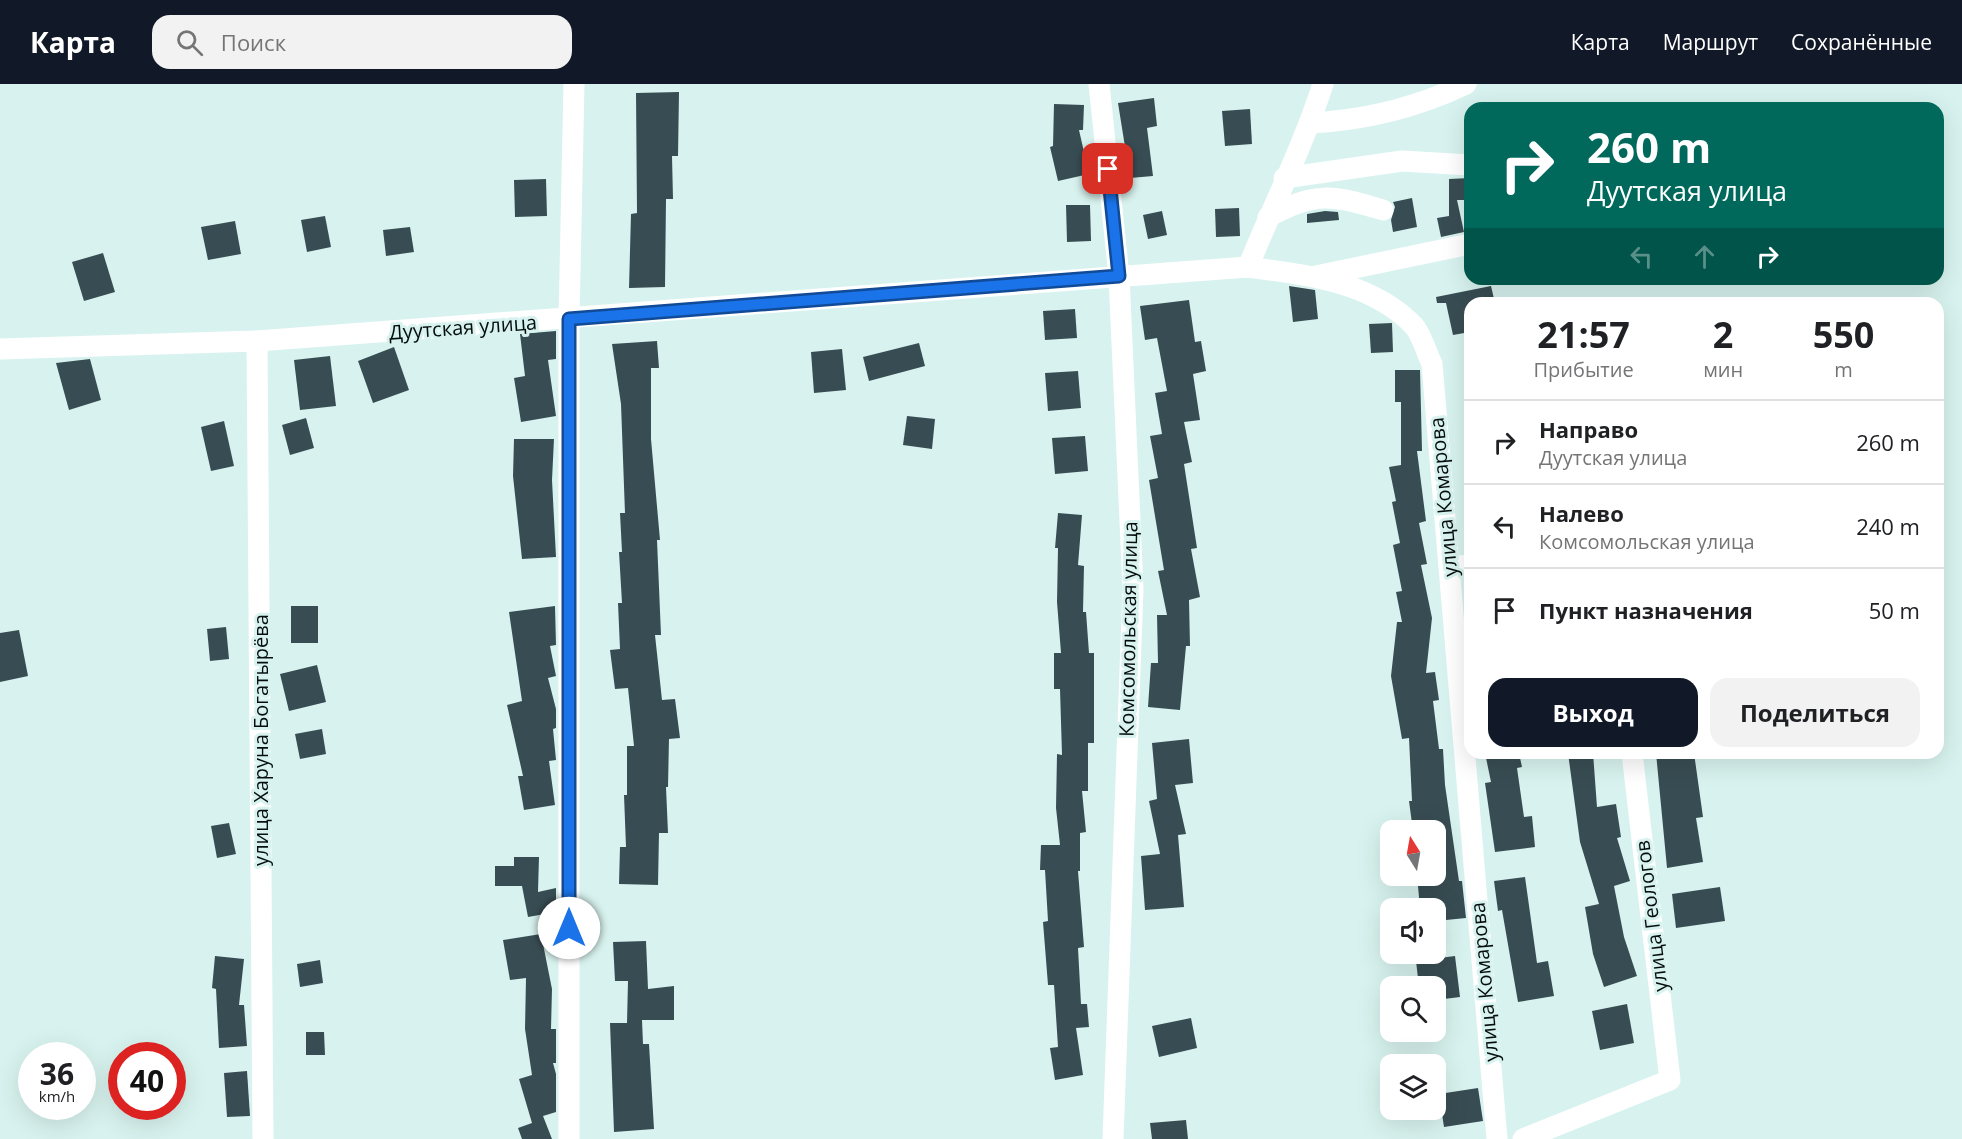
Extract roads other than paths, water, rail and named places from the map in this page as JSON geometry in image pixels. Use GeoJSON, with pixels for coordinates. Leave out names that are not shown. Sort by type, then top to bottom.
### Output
{"type":"FeatureCollection","features":[{"type":"Feature","properties":{"kind":"street"},"geometry":{"type":"LineString","coordinates":[[569,1139],[569,319],[574,84]]}},
{"type":"Feature","properties":{"kind":"street","name":"Комсомольская улица"},"geometry":{"type":"LineString","coordinates":[[1099,84],[1119,276],[1133,588],[1113,1139]]}},
{"type":"Feature","properties":{"kind":"street"},"geometry":{"type":"LineString","coordinates":[[1248,267],[1284,178],[1311,123],[1323,84]]}},
{"type":"Feature","properties":{"kind":"street"},"geometry":{"type":"LineString","coordinates":[[1311,123],[1350,121],[1407,109],[1466,84]]}},
{"type":"Feature","properties":{"kind":"street"},"geometry":{"type":"LineString","coordinates":[[1284,178],[1402,161],[1464,165]]}},
{"type":"Feature","properties":{"kind":"street"},"geometry":{"type":"LineString","coordinates":[[1268,217],[1313,198],[1341,197],[1383,210]]}},
{"type":"Feature","properties":{"kind":"street"},"geometry":{"type":"LineString","coordinates":[[1316,276],[1464,245]]}},
{"type":"Feature","properties":{"kind":"street","name":"Дуутская улица"},"geometry":{"type":"LineString","coordinates":[[0,349],[257,341],[1248,267]]}},
{"type":"Feature","properties":{"kind":"street","name":"улица Комарова"},"geometry":{"type":"LineString","coordinates":[[1248,267],[1316,276],[1383,300],[1415,328],[1432,364],[1464,746]]}},
{"type":"Feature","properties":{"kind":"street","name":"улица Харуна Богатырёва"},"geometry":{"type":"LineString","coordinates":[[257,341],[263,1139]]}},
{"type":"Feature","properties":{"kind":"street"},"geometry":{"type":"LineString","coordinates":[[1449,567],[1464,566]]}},
{"type":"Feature","properties":{"kind":"street","name":"улица Комарова"},"geometry":{"type":"LineString","coordinates":[[1465,759],[1497,1139]]}},
{"type":"Feature","properties":{"kind":"street","name":"улица Геологов"},"geometry":{"type":"LineString","coordinates":[[1523,1139],[1670,1080],[1633,759]]}}]}
